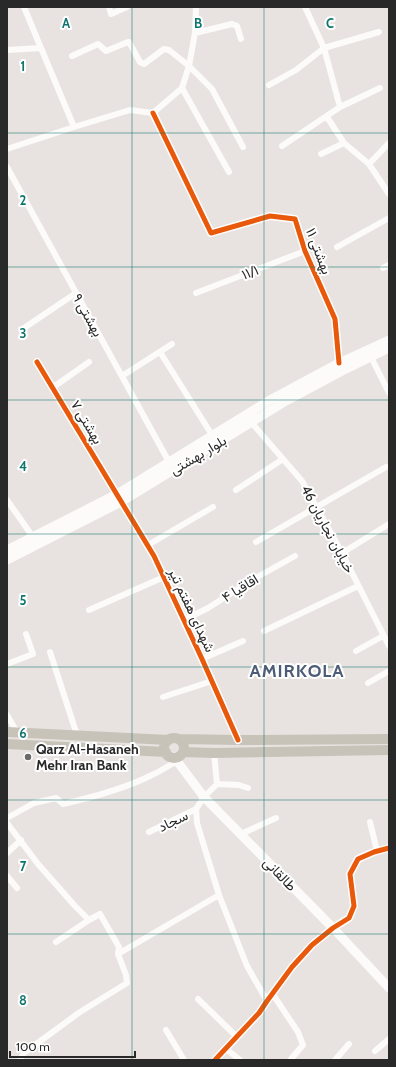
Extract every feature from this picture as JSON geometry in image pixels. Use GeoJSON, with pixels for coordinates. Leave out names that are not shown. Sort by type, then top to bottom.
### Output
{"type":"FeatureCollection","features":[{"type":"Feature","properties":{"kind":"main road","name":"بلوار بهشتی"},"geometry":{"type":"LineString","coordinates":[[7,560],[119,498],[249,419],[270,400],[338,363],[389,340]]}},
{"type":"Feature","properties":{"kind":"main road","name":"بلوار بهشتی"},"geometry":{"type":"LineString","coordinates":[[7,550],[119,498],[169,462],[212,435],[286,401],[389,348]]}},
{"type":"Feature","properties":{"kind":"main road"},"geometry":{"type":"LineString","coordinates":[[12,732],[174,740],[389,739]]}},
{"type":"Feature","properties":{"kind":"main road"},"geometry":{"type":"LineString","coordinates":[[174,740],[183,745],[175,756]]}},
{"type":"Feature","properties":{"kind":"main road"},"geometry":{"type":"LineString","coordinates":[[174,740],[165,746],[175,756]]}},
{"type":"Feature","properties":{"kind":"main road"},"geometry":{"type":"LineString","coordinates":[[7,744],[175,756],[214,753],[389,750]]}},
{"type":"Feature","properties":{"kind":"main road","name":"طالقانی"},"geometry":{"type":"LineString","coordinates":[[175,756],[204,797],[388,985]]}},
{"type":"Feature","properties":{"kind":"street"},"geometry":{"type":"LineString","coordinates":[[24,7],[74,127]]}},
{"type":"Feature","properties":{"kind":"street"},"geometry":{"type":"LineString","coordinates":[[109,7],[111,14],[127,7]]}},
{"type":"Feature","properties":{"kind":"street"},"geometry":{"type":"LineString","coordinates":[[7,150],[130,110],[153,113],[182,88],[189,66],[195,33],[196,7]]}},
{"type":"Feature","properties":{"kind":"street"},"geometry":{"type":"LineString","coordinates":[[305,7],[324,48],[340,108]]}},
{"type":"Feature","properties":{"kind":"street"},"geometry":{"type":"LineString","coordinates":[[195,33],[232,24],[236,26],[241,39]]}},
{"type":"Feature","properties":{"kind":"street"},"geometry":{"type":"LineString","coordinates":[[269,85],[296,70],[324,48],[379,32]]}},
{"type":"Feature","properties":{"kind":"street"},"geometry":{"type":"LineString","coordinates":[[72,56],[98,44],[106,51],[129,42],[144,64],[164,49],[168,50],[189,66],[212,89],[242,147]]}},
{"type":"Feature","properties":{"kind":"street"},"geometry":{"type":"LineString","coordinates":[[7,50],[41,48]]}},
{"type":"Feature","properties":{"kind":"street"},"geometry":{"type":"LineString","coordinates":[[182,88],[229,172]]}},
{"type":"Feature","properties":{"kind":"street"},"geometry":{"type":"LineString","coordinates":[[282,146],[340,108],[380,88]]}},
{"type":"Feature","properties":{"kind":"street","name":"بهشتی ۱۱"},"geometry":{"type":"LineString","coordinates":[[153,113],[211,233],[270,216],[295,219],[305,251],[335,319],[338,363]]}},
{"type":"Feature","properties":{"kind":"street"},"geometry":{"type":"LineString","coordinates":[[327,117],[344,143],[369,164],[389,194]]}},
{"type":"Feature","properties":{"kind":"street"},"geometry":{"type":"LineString","coordinates":[[321,154],[344,143]]}},
{"type":"Feature","properties":{"kind":"street"},"geometry":{"type":"LineString","coordinates":[[369,164],[389,143]]}},
{"type":"Feature","properties":{"kind":"street","name":"بهشتی ۹"},"geometry":{"type":"LineString","coordinates":[[7,167],[169,462]]}},
{"type":"Feature","properties":{"kind":"street"},"geometry":{"type":"LineString","coordinates":[[337,247],[389,218]]}},
{"type":"Feature","properties":{"kind":"street","name":"۱۱/۱"},"geometry":{"type":"LineString","coordinates":[[196,293],[305,251]]}},
{"type":"Feature","properties":{"kind":"street"},"geometry":{"type":"LineString","coordinates":[[383,268],[389,265]]}},
{"type":"Feature","properties":{"kind":"street"},"geometry":{"type":"LineString","coordinates":[[24,328],[76,293]]}},
{"type":"Feature","properties":{"kind":"street"},"geometry":{"type":"LineString","coordinates":[[122,376],[172,344]]}},
{"type":"Feature","properties":{"kind":"street"},"geometry":{"type":"LineString","coordinates":[[160,352],[212,435]]}},
{"type":"Feature","properties":{"kind":"street"},"geometry":{"type":"LineString","coordinates":[[371,357],[389,393]]}},
{"type":"Feature","properties":{"kind":"street","name":"بهشتی ۷"},"geometry":{"type":"LineString","coordinates":[[37,362],[119,498]]}},
{"type":"Feature","properties":{"kind":"street"},"geometry":{"type":"LineString","coordinates":[[52,388],[89,362]]}},
{"type":"Feature","properties":{"kind":"street","name":"خیابان نجاریان 46"},"geometry":{"type":"LineString","coordinates":[[249,419],[302,481],[342,553],[389,646]]}},
{"type":"Feature","properties":{"kind":"street"},"geometry":{"type":"LineString","coordinates":[[236,490],[283,459]]}},
{"type":"Feature","properties":{"kind":"street"},"geometry":{"type":"LineString","coordinates":[[256,542],[386,467]]}},
{"type":"Feature","properties":{"kind":"street","name":"شهدای هفتم تیر"},"geometry":{"type":"LineString","coordinates":[[119,498],[148,545],[184,620],[238,740]]}},
{"type":"Feature","properties":{"kind":"street"},"geometry":{"type":"LineString","coordinates":[[7,500],[33,537]]}},
{"type":"Feature","properties":{"kind":"street"},"geometry":{"type":"LineString","coordinates":[[148,545],[213,507]]}},
{"type":"Feature","properties":{"kind":"street"},"geometry":{"type":"LineString","coordinates":[[342,553],[389,524]]}},
{"type":"Feature","properties":{"kind":"street","name":"اقاقیا ۴"},"geometry":{"type":"LineString","coordinates":[[184,620],[208,608],[252,580],[295,556]]}},
{"type":"Feature","properties":{"kind":"street"},"geometry":{"type":"LineString","coordinates":[[89,610],[164,578]]}},
{"type":"Feature","properties":{"kind":"street"},"geometry":{"type":"LineString","coordinates":[[264,631],[358,586]]}},
{"type":"Feature","properties":{"kind":"street"},"geometry":{"type":"LineString","coordinates":[[7,664],[33,654],[26,634]]}},
{"type":"Feature","properties":{"kind":"street"},"geometry":{"type":"LineString","coordinates":[[356,651],[383,636]]}},
{"type":"Feature","properties":{"kind":"street"},"geometry":{"type":"LineString","coordinates":[[202,659],[243,642]]}},
{"type":"Feature","properties":{"kind":"street"},"geometry":{"type":"LineString","coordinates":[[50,652],[77,735]]}},
{"type":"Feature","properties":{"kind":"street"},"geometry":{"type":"LineString","coordinates":[[368,683],[389,671]]}},
{"type":"Feature","properties":{"kind":"street"},"geometry":{"type":"LineString","coordinates":[[163,697],[212,681]]}},
{"type":"Feature","properties":{"kind":"street"},"geometry":{"type":"LineString","coordinates":[[7,715],[12,732]]}},
{"type":"Feature","properties":{"kind":"street"},"geometry":{"type":"LineString","coordinates":[[214,753],[217,784]]}},
{"type":"Feature","properties":{"kind":"street"},"geometry":{"type":"LineString","coordinates":[[7,818],[34,803],[56,798],[63,804],[84,800],[127,786],[154,775],[175,756]]}},
{"type":"Feature","properties":{"kind":"street"},"geometry":{"type":"LineString","coordinates":[[248,788],[239,785],[217,784],[204,797],[196,809],[197,823],[219,895],[247,966],[267,1001]]}},
{"type":"Feature","properties":{"kind":"street","name":"سجاد"},"geometry":{"type":"LineString","coordinates":[[150,832],[196,809]]}},
{"type":"Feature","properties":{"kind":"street"},"geometry":{"type":"LineString","coordinates":[[241,834],[276,818]]}},
{"type":"Feature","properties":{"kind":"street"},"geometry":{"type":"LineString","coordinates":[[370,822],[377,851]]}},
{"type":"Feature","properties":{"kind":"street"},"geometry":{"type":"LineString","coordinates":[[7,823],[38,864],[89,920]]}},
{"type":"Feature","properties":{"kind":"street"},"geometry":{"type":"LineString","coordinates":[[7,853],[21,840]]}},
{"type":"Feature","properties":{"kind":"street"},"geometry":{"type":"LineString","coordinates":[[215,1060],[260,1013],[272,993],[292,967],[312,945],[333,928],[349,918],[354,906],[350,874],[358,859],[389,848]]}},
{"type":"Feature","properties":{"kind":"street"},"geometry":{"type":"LineString","coordinates":[[7,876],[18,888]]}},
{"type":"Feature","properties":{"kind":"street"},"geometry":{"type":"LineString","coordinates":[[118,954],[219,895]]}},
{"type":"Feature","properties":{"kind":"street"},"geometry":{"type":"LineString","coordinates":[[20,1060],[24,1053],[80,1012],[127,983],[118,954],[119,948],[100,914],[56,942]]}},
{"type":"Feature","properties":{"kind":"street"},"geometry":{"type":"LineString","coordinates":[[272,993],[298,1032],[302,1045],[291,1060]]}},
{"type":"Feature","properties":{"kind":"street"},"geometry":{"type":"LineString","coordinates":[[198,999],[237,1037]]}},
{"type":"Feature","properties":{"kind":"street"},"geometry":{"type":"LineString","coordinates":[[166,1030],[184,1060]]}},
{"type":"Feature","properties":{"kind":"street"},"geometry":{"type":"LineString","coordinates":[[375,1051],[389,1039]]}},
{"type":"Feature","properties":{"kind":"street"},"geometry":{"type":"LineString","coordinates":[[335,1060],[349,1044]]}},
{"type":"Feature","properties":{"kind":"street"},"geometry":{"type":"LineString","coordinates":[[225,1048],[240,1060]]}},
{"type":"Feature","properties":{"kind":"cycle path"},"geometry":{"type":"LineString","coordinates":[[153,113],[211,233],[270,216],[295,219],[305,251],[335,319],[339,363]]}},
{"type":"Feature","properties":{"kind":"cycle path"},"geometry":{"type":"LineString","coordinates":[[37,362],[154,556],[238,740]]}},
{"type":"Feature","properties":{"kind":"cycle path"},"geometry":{"type":"LineString","coordinates":[[215,1060],[259,1013],[292,967],[312,945],[333,928],[349,918],[354,906],[350,874],[358,859],[374,852],[389,848]]}},
{"type":"Feature","properties":{"kind":"place","name":"Qarz Al-Hasaneh Mehr Iran Bank"},"geometry":{"type":"Point","coordinates":[28,757]}},
{"type":"Feature","properties":{"kind":"district","name":"AMIRKOLA"},"geometry":{"type":"Point","coordinates":[297,671]}}]}
